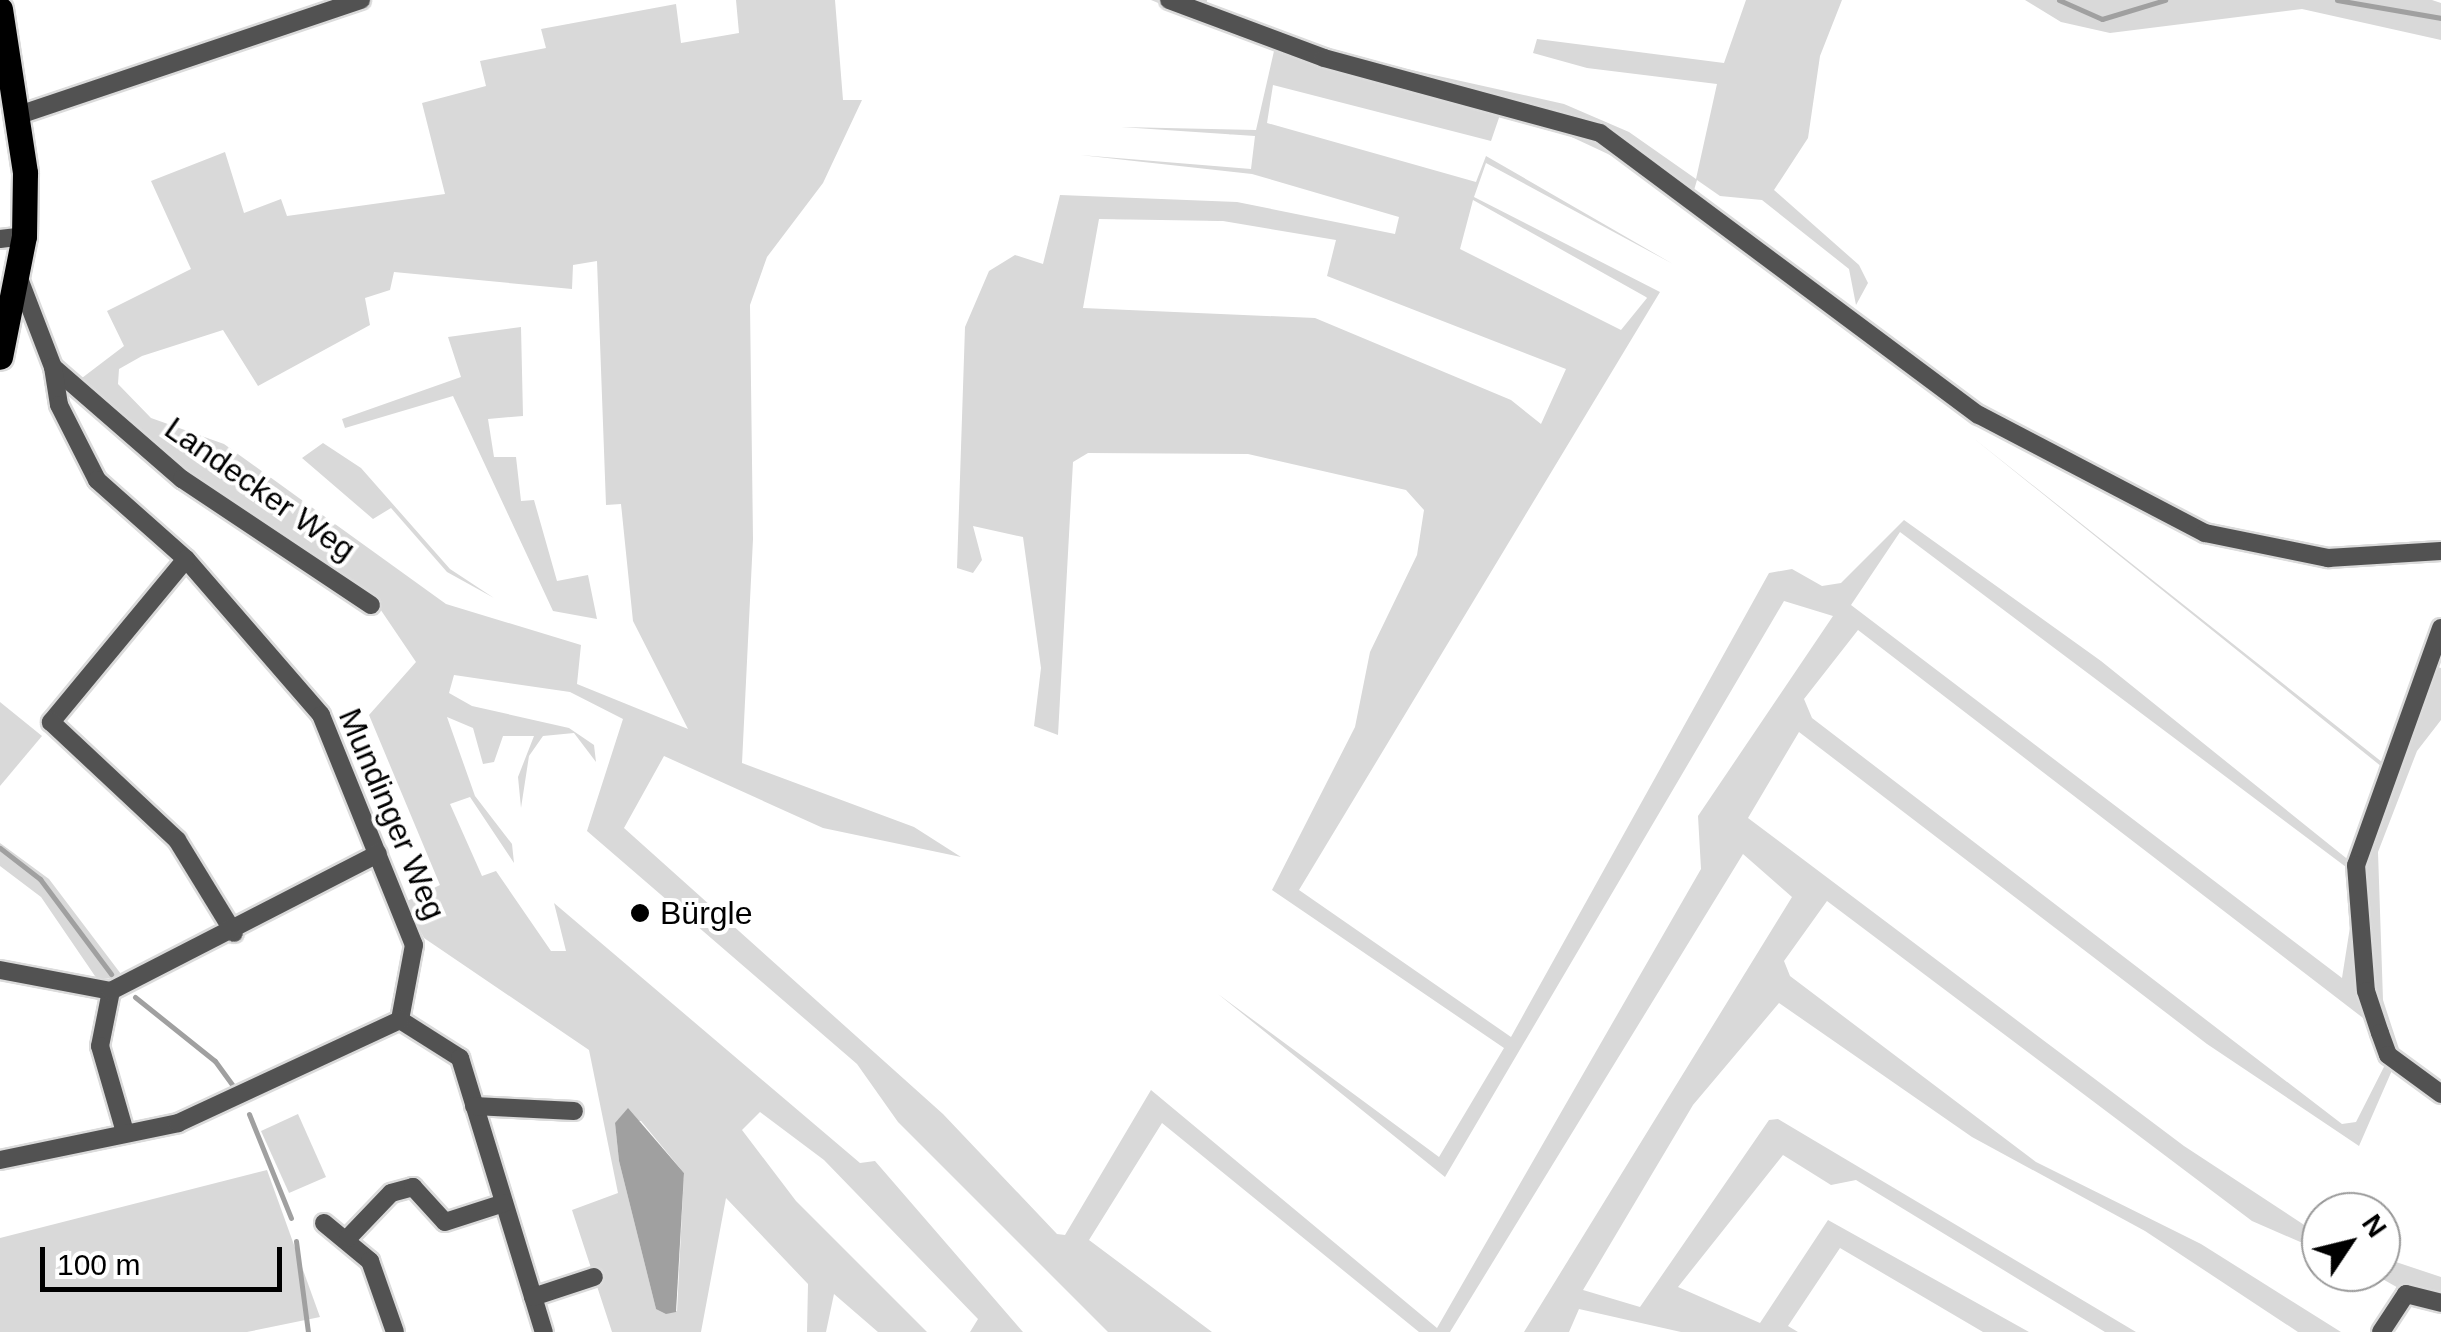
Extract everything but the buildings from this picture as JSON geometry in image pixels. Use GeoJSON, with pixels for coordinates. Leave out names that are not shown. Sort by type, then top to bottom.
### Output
{"type":"FeatureCollection","features":[{"type":"Feature","properties":{"kind":"main road"},"geometry":{"type":"LineString","coordinates":[[0,9],[19,115],[12,238],[18,276],[0,357]]}},
{"type":"Feature","properties":{"kind":"street"},"geometry":{"type":"LineString","coordinates":[[19,115],[361,0]]}},
{"type":"Feature","properties":{"kind":"street"},"geometry":{"type":"LineString","coordinates":[[1168,0],[1324,58],[1600,133],[1979,415],[2205,533],[2328,558],[2441,551]]}},
{"type":"Feature","properties":{"kind":"street","name":"Landecker Weg"},"geometry":{"type":"LineString","coordinates":[[18,276],[53,367],[182,480],[372,605]]}},
{"type":"Feature","properties":{"kind":"street","name":"Mundinger Weg"},"geometry":{"type":"LineString","coordinates":[[53,367],[59,405],[98,480],[186,559],[321,715],[414,945],[400,1020]]}},
{"type":"Feature","properties":{"kind":"street"},"geometry":{"type":"LineString","coordinates":[[186,559],[51,722],[177,840],[234,933]]}},
{"type":"Feature","properties":{"kind":"street"},"geometry":{"type":"LineString","coordinates":[[2441,628],[2370,804],[2356,865],[2366,992],[2388,1056],[2441,1094]]}},
{"type":"Feature","properties":{"kind":"street"},"geometry":{"type":"LineString","coordinates":[[0,970],[111,992],[234,933],[378,854]]}},
{"type":"Feature","properties":{"kind":"street"},"geometry":{"type":"LineString","coordinates":[[111,992],[100,1046],[124,1132]]}},
{"type":"Feature","properties":{"kind":"street"},"geometry":{"type":"LineString","coordinates":[[0,1160],[236,1102],[400,1020],[460,1058],[544,1332]]}},
{"type":"Feature","properties":{"kind":"street"},"geometry":{"type":"LineString","coordinates":[[474,1106],[574,1110]]}},
{"type":"Feature","properties":{"kind":"street"},"geometry":{"type":"LineString","coordinates":[[348,1238],[390,1192],[412,1187],[444,1222],[504,1203]]}},
{"type":"Feature","properties":{"kind":"street"},"geometry":{"type":"LineString","coordinates":[[324,1223],[348,1238],[370,1261],[395,1332]]}},
{"type":"Feature","properties":{"kind":"street"},"geometry":{"type":"LineString","coordinates":[[534,1297],[594,1277]]}},
{"type":"Feature","properties":{"kind":"street"},"geometry":{"type":"LineString","coordinates":[[2381,1332],[2406,1294],[2441,1303]]}},
{"type":"Feature","properties":{"kind":"shaded area"},"geometry":{"type":"Polygon","coordinates":[[[736,0],[835,0],[843,100],[862,100],[823,183],[767,257],[750,305],[753,539],[742,763],[914,827],[961,857],[823,828],[664,756],[624,828],[943,1114],[1057,1234],[1065,1235],[1151,1090],[1437,1328],[1701,869],[1698,816],[1833,616],[1784,601],[1445,1177],[1218,994],[1439,1157],[1504,1048],[1272,890],[1355,727],[1370,652],[1417,555],[1424,510],[1406,490],[1248,454],[1088,453],[1073,462],[1058,735],[1034,726],[1041,668],[1023,537],[973,526],[982,560],[973,573],[957,568],[965,327],[989,271],[1015,255],[1043,264],[1060,195],[1237,202],[1395,234],[1399,217],[1252,174],[1080,155],[1251,169],[1255,136],[1121,127],[1256,130],[1274,51],[1151,0],[1207,0],[1206,8],[1326,51],[1564,104],[1629,132],[1696,179],[1717,84],[1587,68],[1533,53],[1537,39],[1724,63],[1746,0],[1842,0],[1820,56],[1808,138],[1774,190],[1859,265],[1868,283],[1856,305],[1849,269],[1762,200],[1720,196],[1697,180],[1692,197],[1710,212],[1704,222],[1623,161],[1548,126],[1501,112],[1491,141],[1273,85],[1267,123],[1476,182],[1486,156],[1673,264],[1486,163],[1474,197],[1660,292],[1299,890],[1511,1037],[1769,573],[1792,569],[1822,586],[1841,583],[1904,520],[2101,661],[2356,866],[2387,771],[1972,437],[2387,766],[2434,666],[2441,668],[2441,720],[2417,751],[2378,852],[2383,1000],[2400,1052],[2359,1146],[2207,1044],[1799,732],[1748,818],[2184,1146],[2301,1223],[2301,1242],[2252,1221],[1827,901],[1784,961],[1790,976],[2036,1162],[2201,1244],[2341,1332],[2298,1332],[2145,1231],[1972,1137],[1779,1003],[1693,1105],[1583,1290],[1640,1307],[1769,1120],[1778,1119],[2136,1332],[2105,1332],[1856,1180],[1831,1185],[1783,1155],[1678,1287],[1760,1323],[1828,1220],[2029,1332],[1983,1332],[1840,1248],[1788,1326],[1798,1332],[1681,1332],[1579,1309],[1569,1332],[1524,1332],[1792,897],[1743,854],[1450,1332],[1419,1332],[1162,1123],[1089,1240],[1212,1332],[1108,1332],[898,1122],[857,1064],[587,831],[623,719],[570,692],[454,675],[449,693],[472,706],[569,728],[594,745],[596,762],[574,733],[543,736],[529,756],[521,808],[518,777],[534,736],[503,736],[494,762],[483,764],[473,728],[447,717],[475,796],[512,844],[514,863],[470,797],[450,804],[482,876],[496,871],[551,951],[566,951],[554,903],[860,1163],[875,1161],[1023,1332],[970,1332],[978,1319],[824,1160],[760,1112],[742,1130],[796,1201],[927,1332],[878,1332],[834,1294],[826,1332],[807,1332],[808,1284],[726,1198],[701,1332],[612,1332],[572,1210],[618,1193],[589,1050],[424,938],[405,902],[440,885],[369,715],[416,662],[372,597],[207,493],[78,381],[124,346],[107,311],[191,269],[151,181],[225,152],[244,213],[281,199],[287,216],[445,194],[422,103],[486,86],[480,61],[546,48],[541,29],[676,4],[681,43],[739,33],[736,0]],[[1473,200],[1460,249],[1621,330],[1647,298],[1473,200]],[[1099,219],[1083,308],[1315,318],[1511,400],[1541,424],[1566,369],[1327,276],[1336,240],[1223,221],[1099,219]],[[597,261],[573,265],[572,289],[394,272],[390,290],[365,298],[370,325],[258,386],[223,330],[142,356],[119,369],[118,384],[151,418],[224,444],[446,604],[581,645],[577,684],[688,729],[633,621],[621,504],[606,505],[597,261]],[[1900,532],[1851,605],[2342,978],[2358,876],[1900,532]],[[1858,630],[1804,699],[1812,718],[2342,1124],[2356,1122],[2390,1055],[2380,1031],[1858,630]],[[641,1121],[615,1123],[619,1161],[656,1309],[677,1311],[684,1173],[641,1121]]]}},
{"type":"Feature","properties":{"kind":"shaded area"},"geometry":{"type":"Polygon","coordinates":[[[2025,0],[2432,0],[2441,3],[2441,40],[2302,9],[2110,33],[2061,22],[2025,0]]]}},
{"type":"Feature","properties":{"kind":"shaded area"},"geometry":{"type":"Polygon","coordinates":[[[521,327],[523,416],[488,419],[494,457],[516,457],[521,501],[534,500],[557,581],[588,575],[597,619],[553,611],[453,396],[345,428],[342,419],[461,377],[448,337],[521,327]]]}},
{"type":"Feature","properties":{"kind":"shaded area"},"geometry":{"type":"Polygon","coordinates":[[[323,443],[361,468],[450,569],[494,598],[447,572],[391,508],[373,519],[302,458],[323,443]]]}},
{"type":"Feature","properties":{"kind":"shaded area"},"geometry":{"type":"Polygon","coordinates":[[[0,702],[42,736],[0,786],[0,702]]]}},
{"type":"Feature","properties":{"kind":"shaded area"},"geometry":{"type":"Polygon","coordinates":[[[0,843],[49,879],[124,978],[97,979],[41,897],[0,866],[0,843]]]}},
{"type":"Feature","properties":{"kind":"shaded area"},"geometry":{"type":"Polygon","coordinates":[[[628,1108],[684,1173],[676,1312],[666,1314],[656,1309],[619,1161],[615,1123],[628,1108]]]}},
{"type":"Feature","properties":{"kind":"shaded area"},"geometry":{"type":"Polygon","coordinates":[[[298,1114],[326,1177],[289,1193],[261,1131],[298,1114]]]}},
{"type":"Feature","properties":{"kind":"shaded area"},"geometry":{"type":"Polygon","coordinates":[[[267,1170],[320,1317],[247,1332],[0,1332],[0,1238],[267,1170]]]}},
{"type":"Feature","properties":{"kind":"shaded area"},"geometry":{"type":"Polygon","coordinates":[[[2401,1264],[2441,1277],[2441,1312],[2401,1289],[2401,1264]]]}},
{"type":"Feature","properties":{"kind":"waterway"},"geometry":{"type":"LineString","coordinates":[[2059,0],[2102,19],[2165,0]]}},
{"type":"Feature","properties":{"kind":"waterway"},"geometry":{"type":"LineString","coordinates":[[2337,0],[2441,18]]}},
{"type":"Feature","properties":{"kind":"waterway"},"geometry":{"type":"LineString","coordinates":[[0,848],[40,879],[111,974]]}},
{"type":"Feature","properties":{"kind":"waterway"},"geometry":{"type":"LineString","coordinates":[[135,997],[215,1061],[235,1089]]}},
{"type":"Feature","properties":{"kind":"waterway"},"geometry":{"type":"LineString","coordinates":[[249,1114],[291,1218]]}},
{"type":"Feature","properties":{"kind":"waterway"},"geometry":{"type":"LineString","coordinates":[[296,1241],[308,1332]]}},
{"type":"Feature","properties":{"kind":"place","name":"Bürgle"},"geometry":{"type":"Point","coordinates":[640,913]}}]}
